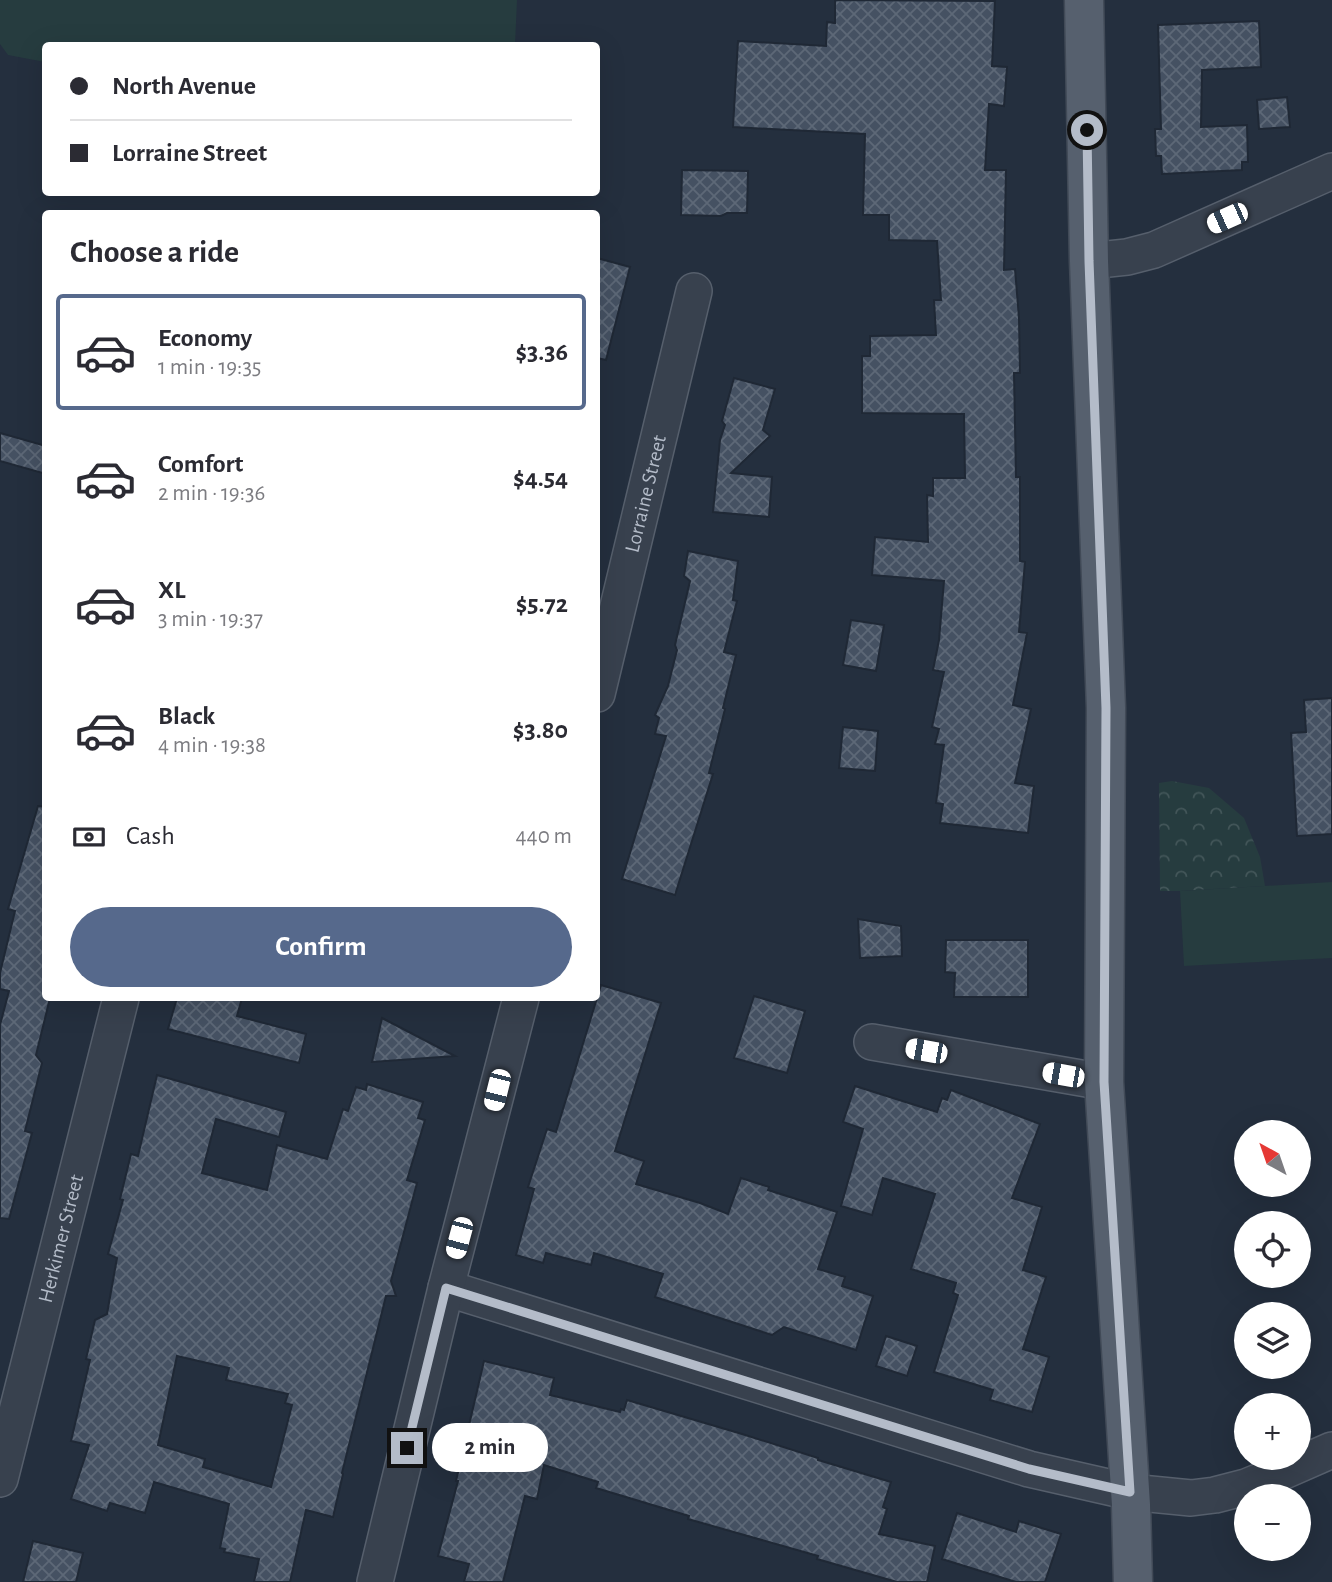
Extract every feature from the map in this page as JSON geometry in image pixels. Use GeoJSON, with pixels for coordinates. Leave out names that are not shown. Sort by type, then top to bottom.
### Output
{"type":"FeatureCollection","features":[{"type":"Feature","properties":{"kind":"main road"},"geometry":{"type":"LineString","coordinates":[[1084,0],[1089,261],[1106,708],[1104,1082],[1130,1492],[1133,1582]]}},
{"type":"Feature","properties":{"kind":"street"},"geometry":{"type":"LineString","coordinates":[[1089,261],[1126,257],[1154,250],[1332,171]]}},
{"type":"Feature","properties":{"kind":"street","name":"Lorraine Street"},"geometry":{"type":"LineString","coordinates":[[600,682],[694,291]]}},
{"type":"Feature","properties":{"kind":"street","name":"Herkimer Street"},"geometry":{"type":"LineString","coordinates":[[0,1479],[120,1001]]}},
{"type":"Feature","properties":{"kind":"street"},"geometry":{"type":"LineString","coordinates":[[375,1582],[446,1288],[520,1001]]}},
{"type":"Feature","properties":{"kind":"street"},"geometry":{"type":"LineString","coordinates":[[872,1042],[1104,1082]]}},
{"type":"Feature","properties":{"kind":"street"},"geometry":{"type":"LineString","coordinates":[[446,1288],[1029,1469],[1130,1492],[1191,1498],[1215,1495],[1256,1483],[1332,1450]]}},
{"type":"Feature","properties":{"kind":"green space"},"geometry":{"type":"Polygon","coordinates":[[[0,0],[517,0],[515,42],[42,42],[42,61],[8,55],[0,44],[0,0]]]}},
{"type":"Feature","properties":{"kind":"green space"},"geometry":{"type":"Polygon","coordinates":[[[1172,781],[1209,788],[1244,818],[1260,857],[1265,886],[1160,891],[1159,783],[1172,781]]]}},
{"type":"Feature","properties":{"kind":"green space"},"geometry":{"type":"Polygon","coordinates":[[[1332,882],[1332,958],[1184,966],[1180,891],[1332,882]]]}},
{"type":"Feature","properties":{"kind":"building"},"geometry":{"type":"Polygon","coordinates":[[[835,0],[995,1],[992,66],[1007,67],[1004,106],[989,104],[985,170],[1006,170],[1004,270],[1015,269],[1019,318],[1020,373],[1014,373],[1016,477],[1020,477],[1020,561],[1025,562],[1019,632],[1027,633],[1013,705],[1031,709],[1015,783],[1034,786],[1028,833],[940,823],[943,804],[936,803],[944,745],[935,744],[939,729],[932,727],[944,672],[933,670],[939,640],[944,581],[872,575],[875,537],[928,542],[927,495],[933,496],[933,478],[965,478],[964,414],[862,413],[862,356],[870,356],[870,336],[936,335],[934,300],[941,300],[937,241],[889,240],[889,215],[863,215],[865,134],[733,127],[738,41],[826,46],[827,22],[835,23],[835,0]]]}},
{"type":"Feature","properties":{"kind":"building"},"geometry":{"type":"Polygon","coordinates":[[[1259,21],[1261,67],[1202,70],[1201,127],[1247,125],[1248,162],[1242,162],[1242,170],[1162,174],[1161,156],[1156,156],[1155,129],[1161,129],[1158,25],[1259,21]]]}},
{"type":"Feature","properties":{"kind":"building"},"geometry":{"type":"Polygon","coordinates":[[[1287,97],[1290,127],[1259,129],[1257,100],[1287,97]]]}},
{"type":"Feature","properties":{"kind":"building"},"geometry":{"type":"Polygon","coordinates":[[[682,170],[748,171],[747,213],[727,213],[721,216],[681,215],[682,170]]]}},
{"type":"Feature","properties":{"kind":"building"},"geometry":{"type":"Polygon","coordinates":[[[600,259],[630,267],[606,360],[600,359],[600,259]]]}},
{"type":"Feature","properties":{"kind":"building"},"geometry":{"type":"Polygon","coordinates":[[[734,378],[775,389],[763,430],[770,436],[731,473],[772,477],[769,517],[713,512],[720,440],[725,425],[722,421],[734,378]]]}},
{"type":"Feature","properties":{"kind":"building"},"geometry":{"type":"Polygon","coordinates":[[[0,433],[42,445],[42,473],[0,461],[0,433]]]}},
{"type":"Feature","properties":{"kind":"building"},"geometry":{"type":"Polygon","coordinates":[[[688,551],[738,561],[733,600],[737,601],[724,652],[736,655],[709,773],[713,774],[675,895],[622,879],[666,736],[655,734],[659,718],[655,715],[668,686],[677,650],[675,645],[690,581],[684,576],[688,551]]]}},
{"type":"Feature","properties":{"kind":"building"},"geometry":{"type":"Polygon","coordinates":[[[851,620],[884,625],[876,671],[843,665],[851,620]]]}},
{"type":"Feature","properties":{"kind":"building"},"geometry":{"type":"Polygon","coordinates":[[[1332,698],[1332,834],[1297,836],[1291,733],[1306,732],[1304,700],[1332,698]]]}},
{"type":"Feature","properties":{"kind":"building"},"geometry":{"type":"Polygon","coordinates":[[[843,727],[878,731],[875,771],[839,768],[843,727]]]}},
{"type":"Feature","properties":{"kind":"building"},"geometry":{"type":"Polygon","coordinates":[[[38,806],[42,806],[42,1001],[49,1001],[36,1055],[42,1063],[25,1131],[32,1133],[9,1219],[0,1218],[0,1025],[9,991],[0,989],[0,973],[15,911],[8,909],[38,806]]]}},
{"type":"Feature","properties":{"kind":"building"},"geometry":{"type":"Polygon","coordinates":[[[858,919],[901,926],[902,956],[860,958],[858,919]]]}},
{"type":"Feature","properties":{"kind":"building"},"geometry":{"type":"Polygon","coordinates":[[[946,940],[1028,940],[1028,997],[954,997],[955,973],[945,972],[946,940]]]}},
{"type":"Feature","properties":{"kind":"building"},"geometry":{"type":"Polygon","coordinates":[[[601,985],[661,1003],[615,1151],[644,1161],[636,1184],[728,1214],[741,1178],[769,1187],[768,1190],[837,1212],[818,1269],[845,1277],[842,1286],[873,1296],[856,1350],[784,1327],[772,1335],[655,1297],[663,1274],[594,1253],[591,1265],[546,1253],[543,1263],[516,1255],[534,1189],[528,1187],[547,1129],[556,1132],[596,1001],[600,1001],[601,985]]]}},
{"type":"Feature","properties":{"kind":"building"},"geometry":{"type":"Polygon","coordinates":[[[754,996],[805,1011],[787,1073],[734,1058],[754,996]]]}},
{"type":"Feature","properties":{"kind":"building"},"geometry":{"type":"Polygon","coordinates":[[[176,1001],[241,1001],[237,1016],[306,1034],[299,1063],[168,1029],[176,1001]]]}},
{"type":"Feature","properties":{"kind":"building"},"geometry":{"type":"Polygon","coordinates":[[[382,1018],[455,1056],[372,1062],[382,1018]]]}},
{"type":"Feature","properties":{"kind":"building"},"geometry":{"type":"Polygon","coordinates":[[[157,1075],[286,1112],[279,1137],[216,1119],[202,1173],[267,1190],[277,1145],[327,1159],[343,1109],[348,1111],[356,1087],[366,1090],[367,1084],[423,1102],[418,1118],[425,1120],[407,1180],[417,1183],[391,1281],[396,1296],[386,1296],[333,1517],[306,1510],[290,1582],[254,1582],[259,1559],[224,1552],[225,1549],[220,1548],[229,1504],[154,1482],[145,1513],[110,1503],[107,1511],[71,1499],[89,1445],[71,1441],[90,1360],[86,1359],[95,1320],[107,1314],[117,1258],[108,1254],[123,1200],[120,1199],[131,1154],[138,1156],[157,1075]],[[177,1356],[158,1445],[205,1459],[203,1467],[271,1487],[292,1405],[285,1403],[288,1394],[226,1380],[229,1368],[177,1356]]]}},
{"type":"Feature","properties":{"kind":"building"},"geometry":{"type":"Polygon","coordinates":[[[855,1086],[937,1112],[942,1098],[947,1100],[951,1090],[1040,1124],[1012,1198],[1042,1207],[1023,1270],[1046,1277],[1023,1349],[1049,1357],[1032,1412],[990,1400],[993,1390],[934,1372],[958,1295],[953,1293],[956,1283],[911,1269],[935,1194],[883,1178],[872,1215],[841,1206],[863,1129],[843,1122],[855,1086]]]}},
{"type":"Feature","properties":{"kind":"building"},"geometry":{"type":"Polygon","coordinates":[[[886,1336],[917,1346],[907,1376],[876,1366],[886,1336]]]}},
{"type":"Feature","properties":{"kind":"building"},"geometry":{"type":"Polygon","coordinates":[[[484,1361],[554,1378],[550,1395],[620,1412],[621,1409],[624,1410],[627,1400],[891,1482],[883,1507],[887,1509],[879,1534],[935,1546],[927,1582],[897,1582],[817,1559],[818,1556],[688,1519],[689,1516],[596,1488],[598,1482],[544,1465],[537,1499],[525,1496],[503,1582],[464,1582],[469,1564],[438,1556],[458,1481],[484,1361]]]}},
{"type":"Feature","properties":{"kind":"building"},"geometry":{"type":"Polygon","coordinates":[[[957,1513],[1016,1532],[1019,1521],[1061,1534],[1045,1582],[1016,1582],[942,1559],[957,1513]]]}},
{"type":"Feature","properties":{"kind":"building"},"geometry":{"type":"Polygon","coordinates":[[[33,1541],[83,1553],[76,1582],[23,1582],[33,1541]]]}},
{"type":"Feature","properties":{"kind":"route"},"geometry":{"type":"LineString","coordinates":[[407,1448],[446,1288],[1029,1469],[1130,1492],[1104,1082],[1106,708],[1089,261],[1087,130]]}}]}
